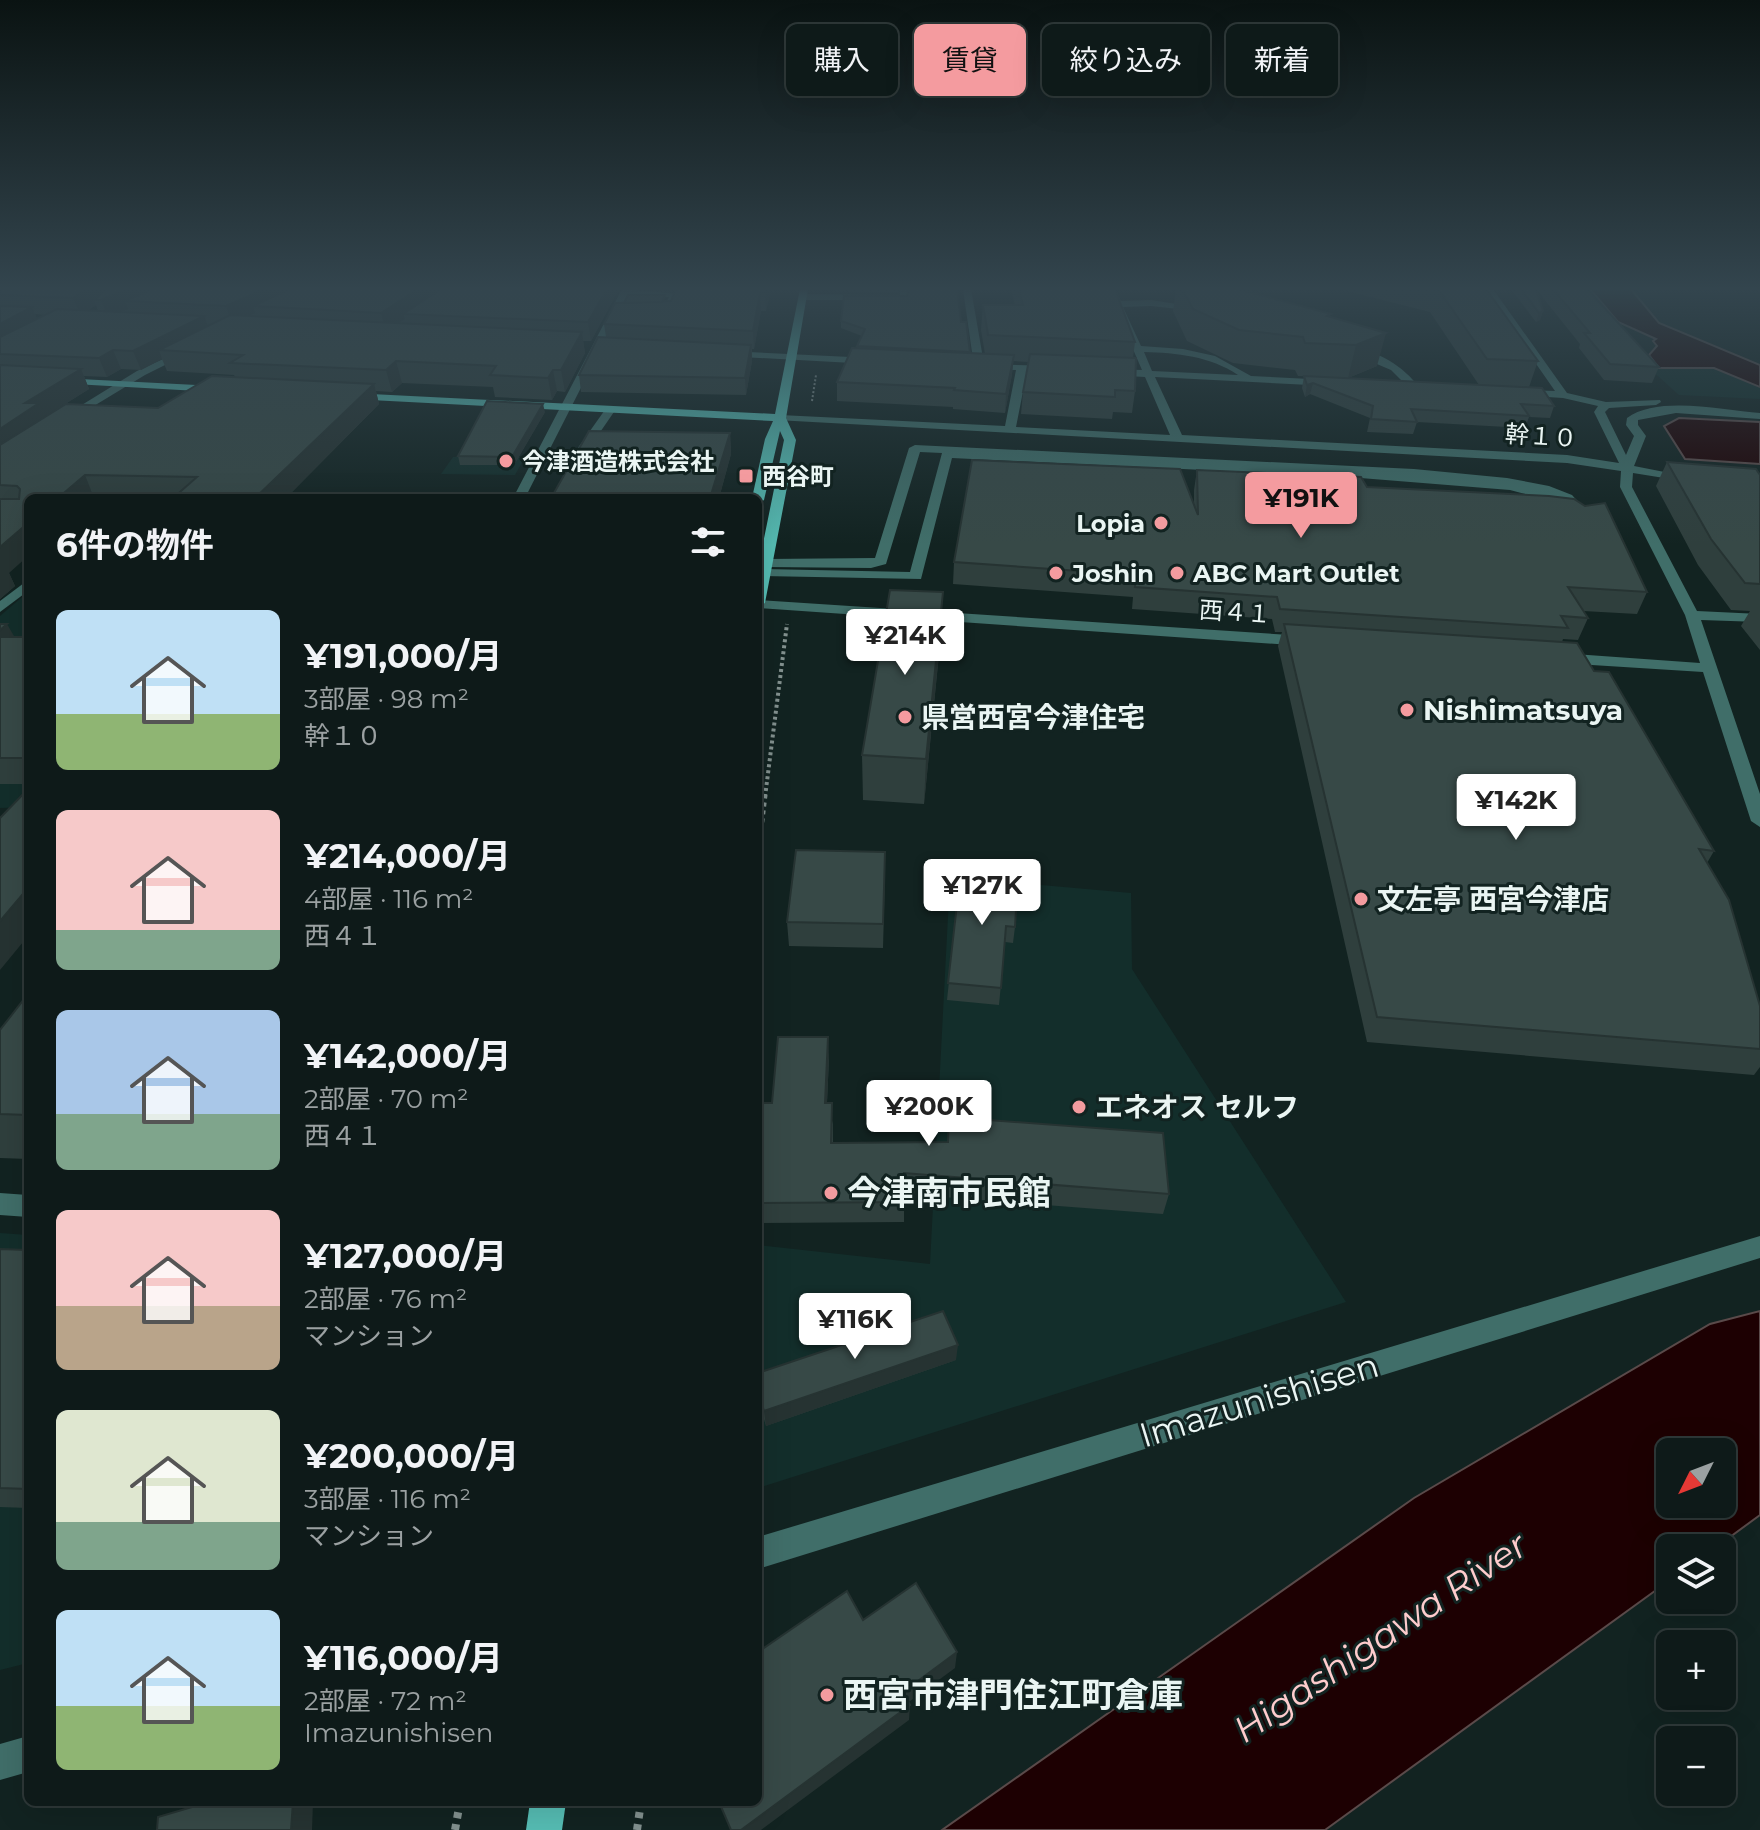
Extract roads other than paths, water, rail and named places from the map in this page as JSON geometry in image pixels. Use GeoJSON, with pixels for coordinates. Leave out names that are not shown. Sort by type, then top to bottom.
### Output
{"type":"FeatureCollection","features":[{"type":"Feature","properties":{"kind":"main road"},"geometry":{"type":"LineString","coordinates":[[759,494],[789,374]]}},
{"type":"Feature","properties":{"kind":"main road"},"geometry":{"type":"LineString","coordinates":[[45,380],[229,390]]}},
{"type":"Feature","properties":{"kind":"main road"},"geometry":{"type":"LineString","coordinates":[[338,396],[780,418]]}},
{"type":"Feature","properties":{"kind":"main road"},"geometry":{"type":"LineString","coordinates":[[762,583],[790,440],[780,418]]}},
{"type":"Feature","properties":{"kind":"main road"},"geometry":{"type":"LineString","coordinates":[[544,1830],[547,1806]]}},
{"type":"Feature","properties":{"kind":"street"},"geometry":{"type":"LineString","coordinates":[[58,424],[142,374]]}},
{"type":"Feature","properties":{"kind":"street"},"geometry":{"type":"LineString","coordinates":[[576,460],[565,407],[582,374]]}},
{"type":"Feature","properties":{"kind":"street"},"geometry":{"type":"LineString","coordinates":[[1010,429],[1021,374]]}},
{"type":"Feature","properties":{"kind":"street"},"geometry":{"type":"LineString","coordinates":[[1150,374],[1177,438]]}},
{"type":"Feature","properties":{"kind":"street"},"geometry":{"type":"LineString","coordinates":[[1157,374],[1339,384]]}},
{"type":"Feature","properties":{"kind":"street"},"geometry":{"type":"LineString","coordinates":[[1243,374],[1250,380]]}},
{"type":"Feature","properties":{"kind":"street"},"geometry":{"type":"LineString","coordinates":[[1404,374],[1414,387]]}},
{"type":"Feature","properties":{"kind":"street"},"geometry":{"type":"LineString","coordinates":[[1548,374],[1563,395]]}},
{"type":"Feature","properties":{"kind":"street"},"geometry":{"type":"LineString","coordinates":[[1399,387],[1429,388]]}},
{"type":"Feature","properties":{"kind":"street"},"geometry":{"type":"LineString","coordinates":[[1503,392],[1563,395],[1606,405],[1648,402],[1760,408]]}},
{"type":"Feature","properties":{"kind":"street"},"geometry":{"type":"LineString","coordinates":[[1606,405],[1599,412],[1627,468]]}},
{"type":"Feature","properties":{"kind":"street"},"geometry":{"type":"LineString","coordinates":[[522,494],[569,437],[611,409]]}},
{"type":"Feature","properties":{"kind":"street"},"geometry":{"type":"LineString","coordinates":[[1760,416],[1674,410],[1641,413],[1633,418],[1632,425],[1640,436],[1627,468],[1626,487],[1692,615],[1760,821]]}},
{"type":"Feature","properties":{"kind":"street","name":"幹１０"},"geometry":{"type":"LineString","coordinates":[[780,418],[1567,459],[1702,479]]}},
{"type":"Feature","properties":{"kind":"street"},"geometry":{"type":"LineString","coordinates":[[915,448],[1414,473],[1507,482],[1536,486],[1568,498],[1588,519],[1581,521],[1547,496],[1511,486],[1348,473],[947,454],[916,576],[765,568],[881,561],[915,448]]}},
{"type":"Feature","properties":{"kind":"street"},"geometry":{"type":"LineString","coordinates":[[0,608],[24,587]]}},
{"type":"Feature","properties":{"kind":"street","name":"西４１"},"geometry":{"type":"LineString","coordinates":[[762,604],[1328,643]]}},
{"type":"Feature","properties":{"kind":"street"},"geometry":{"type":"LineString","coordinates":[[1692,615],[1760,618]]}},
{"type":"Feature","properties":{"kind":"street"},"geometry":{"type":"LineString","coordinates":[[1550,658],[1709,668]]}},
{"type":"Feature","properties":{"kind":"street"},"geometry":{"type":"LineString","coordinates":[[0,1204],[24,1206]]}},
{"type":"Feature","properties":{"kind":"street","name":"Imazunishisen"},"geometry":{"type":"LineString","coordinates":[[762,1552],[1760,1247]]}},
{"type":"Feature","properties":{"kind":"street"},"geometry":{"type":"LineString","coordinates":[[0,1762],[24,1755]]}},
{"type":"Feature","properties":{"kind":"water"},"geometry":{"type":"Polygon","coordinates":[[[1729,374],[1760,374],[1760,387],[1729,374]]]}},
{"type":"Feature","properties":{"kind":"water"},"geometry":{"type":"Polygon","coordinates":[[[1679,418],[1760,422],[1760,464],[1685,459],[1664,426],[1679,418]]]}},
{"type":"Feature","properties":{"kind":"water","name":"Higashigawa River"},"geometry":{"type":"Polygon","coordinates":[[[1760,1311],[1760,1515],[1734,1534],[1656,1534],[1656,1590],[1325,1830],[942,1830],[1414,1498],[1710,1324],[1760,1311]]]}},
{"type":"Feature","properties":{"kind":"place","name":"今津酒造株式会社"},"geometry":{"type":"Point","coordinates":[506,461]}},
{"type":"Feature","properties":{"kind":"place","name":"西谷町"},"geometry":{"type":"Point","coordinates":[746,476]}},
{"type":"Feature","properties":{"kind":"place","name":"Lopia"},"geometry":{"type":"Point","coordinates":[1161,523]}},
{"type":"Feature","properties":{"kind":"place","name":"Joshin"},"geometry":{"type":"Point","coordinates":[1056,573]}},
{"type":"Feature","properties":{"kind":"place","name":"ABC Mart Outlet"},"geometry":{"type":"Point","coordinates":[1177,573]}},
{"type":"Feature","properties":{"kind":"place","name":"Nishimatsuya"},"geometry":{"type":"Point","coordinates":[1407,710]}},
{"type":"Feature","properties":{"kind":"place","name":"県営西宮今津住宅"},"geometry":{"type":"Point","coordinates":[905,717]}},
{"type":"Feature","properties":{"kind":"place","name":"文左亭 西宮今津店"},"geometry":{"type":"Point","coordinates":[1361,899]}},
{"type":"Feature","properties":{"kind":"place","name":"エネオス セルフ"},"geometry":{"type":"Point","coordinates":[1079,1107]}},
{"type":"Feature","properties":{"kind":"place","name":"今津南市民館"},"geometry":{"type":"Point","coordinates":[831,1193]}},
{"type":"Feature","properties":{"kind":"place","name":"西宮市津門住江町倉庫"},"geometry":{"type":"Point","coordinates":[827,1695]}}]}
